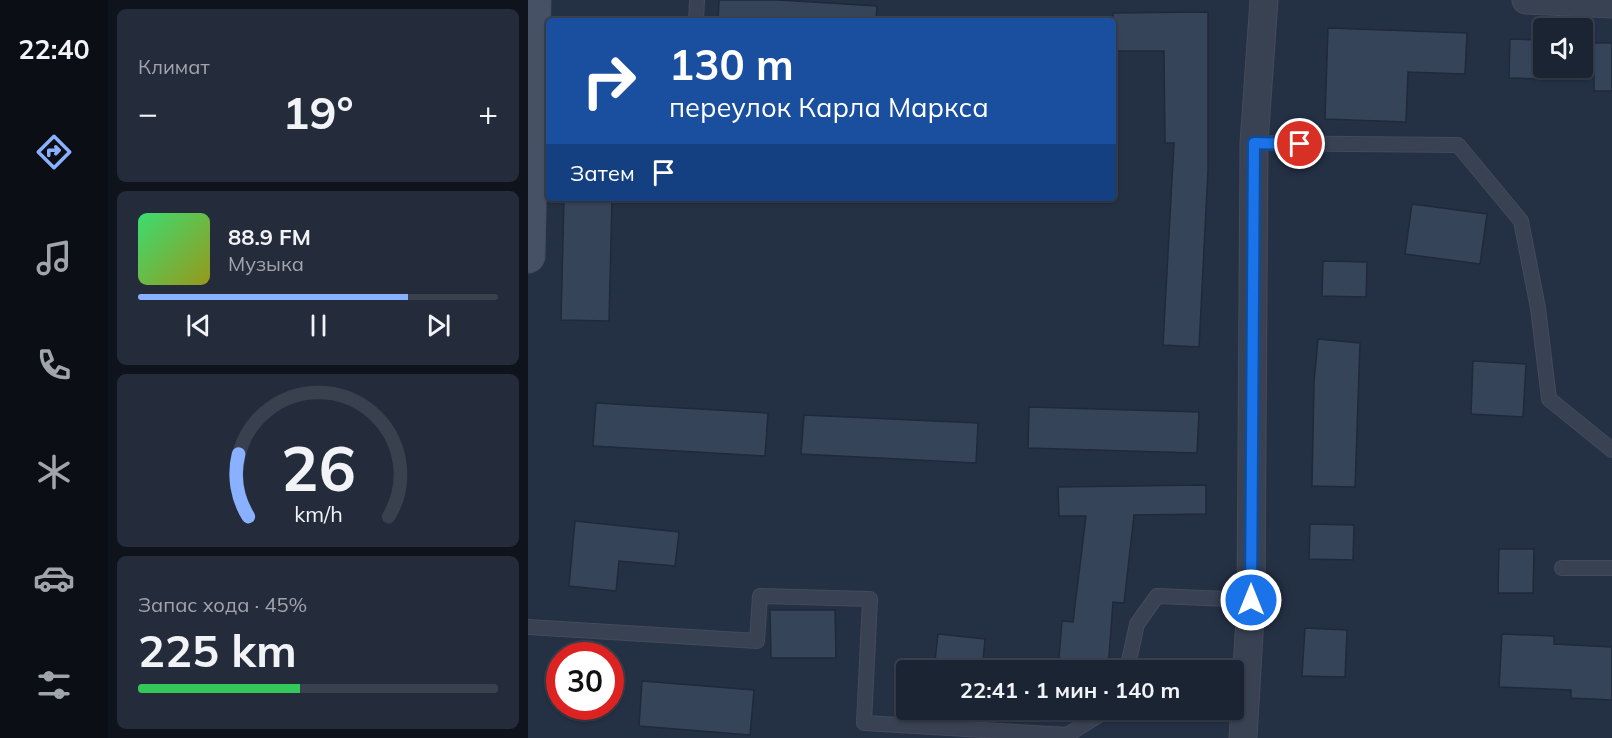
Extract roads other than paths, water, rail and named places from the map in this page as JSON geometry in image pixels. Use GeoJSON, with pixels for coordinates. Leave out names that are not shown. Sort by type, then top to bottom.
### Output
{"type":"FeatureCollection","features":[{"type":"Feature","properties":{"kind":"main road"},"geometry":{"type":"LineString","coordinates":[[528,256],[534,0]]}},
{"type":"Feature","properties":{"kind":"street"},"geometry":{"type":"LineString","coordinates":[[1243,738],[1251,600],[1254,143],[1264,0]]}},
{"type":"Feature","properties":{"kind":"street"},"geometry":{"type":"LineString","coordinates":[[1526,0],[1612,4]]}},
{"type":"Feature","properties":{"kind":"lane"},"geometry":{"type":"LineString","coordinates":[[696,18],[697,0]]}},
{"type":"Feature","properties":{"kind":"lane"},"geometry":{"type":"LineString","coordinates":[[1254,143],[1458,145],[1521,221],[1538,308],[1549,399],[1612,450]]}},
{"type":"Feature","properties":{"kind":"lane"},"geometry":{"type":"LineString","coordinates":[[1562,568],[1612,568]]}},
{"type":"Feature","properties":{"kind":"lane"},"geometry":{"type":"LineString","coordinates":[[528,627],[757,641],[760,596],[870,599],[864,723],[1067,735],[1091,720]]}},
{"type":"Feature","properties":{"kind":"lane"},"geometry":{"type":"LineString","coordinates":[[1129,660],[1137,624],[1157,596],[1251,600]]}}]}
